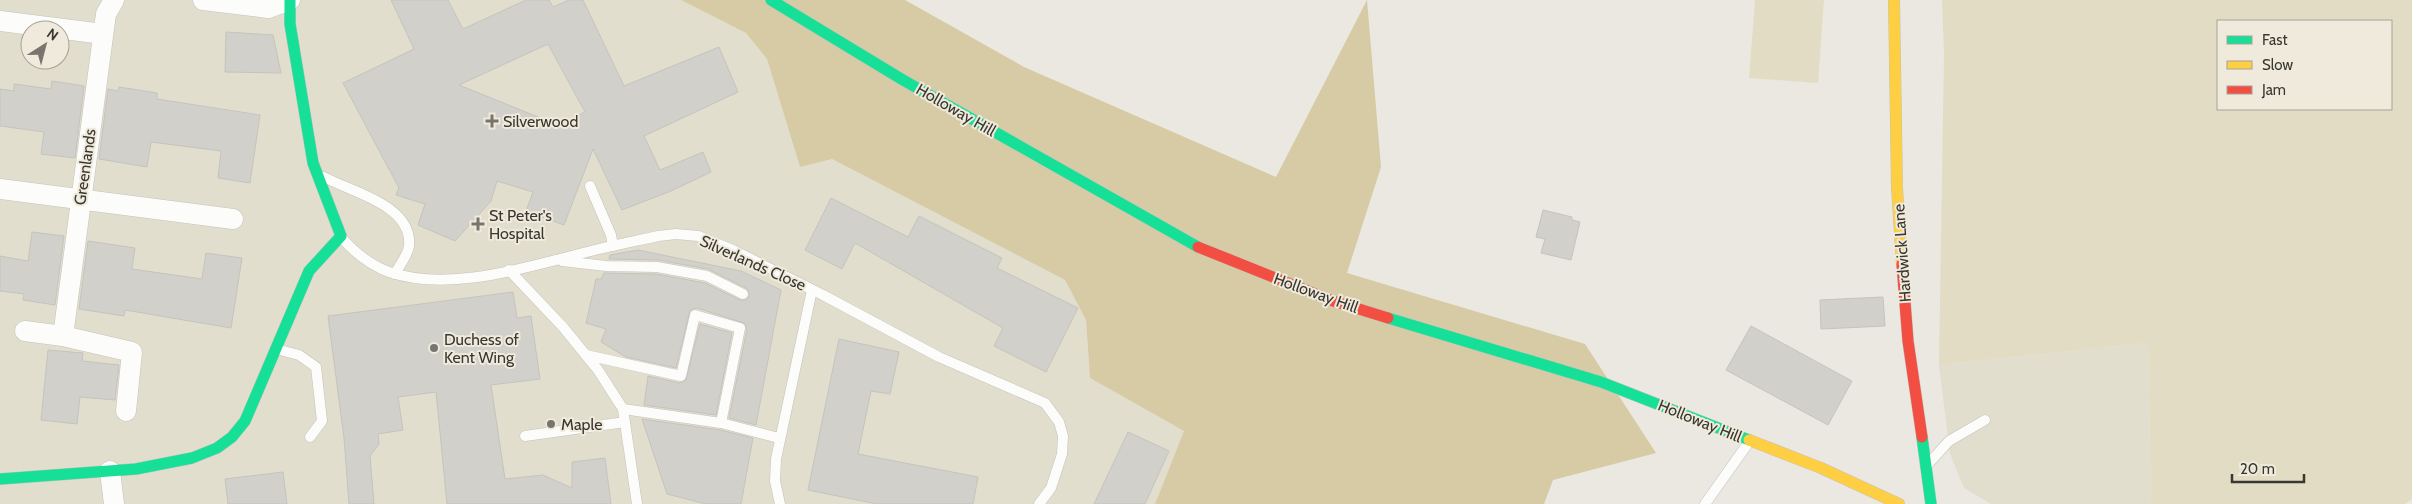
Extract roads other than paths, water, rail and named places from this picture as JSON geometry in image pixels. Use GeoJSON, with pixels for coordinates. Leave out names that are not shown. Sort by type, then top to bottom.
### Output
{"type":"FeatureCollection","features":[{"type":"Feature","properties":{"kind":"main road"},"geometry":{"type":"LineString","coordinates":[[0,478],[136,469],[192,458],[217,448],[232,437],[245,422],[309,271],[340,236],[316,173],[290,24],[290,0]]}},
{"type":"Feature","properties":{"kind":"main road","name":"Holloway Hill"},"geometry":{"type":"LineString","coordinates":[[771,0],[903,80],[1206,252],[1333,301],[1601,382],[1821,468],[1896,504]]}},
{"type":"Feature","properties":{"kind":"main road","name":"Hardwick Lane"},"geometry":{"type":"LineString","coordinates":[[1894,0],[1897,188],[1908,340],[1931,504]]}},
{"type":"Feature","properties":{"kind":"street","name":"Greenlands"},"geometry":{"type":"LineString","coordinates":[[63,336],[106,14],[114,0]]}},
{"type":"Feature","properties":{"kind":"street"},"geometry":{"type":"LineString","coordinates":[[203,0],[268,8],[290,0]]}},
{"type":"Feature","properties":{"kind":"street"},"geometry":{"type":"LineString","coordinates":[[0,21],[103,34]]}},
{"type":"Feature","properties":{"kind":"street"},"geometry":{"type":"LineString","coordinates":[[0,189],[233,219]]}},
{"type":"Feature","properties":{"kind":"street"},"geometry":{"type":"LineString","coordinates":[[25,331],[63,336],[132,352],[126,411]]}},
{"type":"Feature","properties":{"kind":"street"},"geometry":{"type":"LineString","coordinates":[[110,471],[114,504]]}},
{"type":"Feature","properties":{"kind":"lane"},"geometry":{"type":"LineString","coordinates":[[316,173],[347,189],[380,201],[397,214],[407,232],[409,246],[395,274]]}},
{"type":"Feature","properties":{"kind":"lane"},"geometry":{"type":"LineString","coordinates":[[590,186],[611,235],[613,246]]}},
{"type":"Feature","properties":{"kind":"lane","name":"Silverlands Close"},"geometry":{"type":"LineString","coordinates":[[340,236],[353,252],[369,262],[395,274],[432,280],[479,276],[676,234],[698,236],[733,250],[939,357],[1045,403],[1059,422],[1063,436],[1062,454],[1051,488],[1039,504]]}},
{"type":"Feature","properties":{"kind":"lane"},"geometry":{"type":"LineString","coordinates":[[556,260],[606,266],[657,267],[699,274],[743,294]]}},
{"type":"Feature","properties":{"kind":"lane"},"geometry":{"type":"LineString","coordinates":[[509,270],[563,327],[586,355],[624,409],[637,504]]}},
{"type":"Feature","properties":{"kind":"lane"},"geometry":{"type":"LineString","coordinates":[[780,504],[775,481],[779,438],[812,290]]}},
{"type":"Feature","properties":{"kind":"lane"},"geometry":{"type":"LineString","coordinates":[[586,355],[681,376],[695,315],[740,328],[722,422]]}},
{"type":"Feature","properties":{"kind":"lane"},"geometry":{"type":"LineString","coordinates":[[275,349],[299,355],[316,367],[322,421],[310,437]]}},
{"type":"Feature","properties":{"kind":"lane"},"geometry":{"type":"LineString","coordinates":[[624,409],[722,422],[779,438]]}},
{"type":"Feature","properties":{"kind":"lane"},"geometry":{"type":"LineString","coordinates":[[1927,466],[1948,441],[1985,420]]}},
{"type":"Feature","properties":{"kind":"lane"},"geometry":{"type":"LineString","coordinates":[[525,436],[625,422]]}},
{"type":"Feature","properties":{"kind":"lane"},"geometry":{"type":"LineString","coordinates":[[1705,504],[1750,441]]}},
{"type":"Feature","properties":{"kind":"place","name":"Silverwood"},"geometry":{"type":"Point","coordinates":[492,121]}},
{"type":"Feature","properties":{"kind":"place","name":"St Peter's Hospital"},"geometry":{"type":"Point","coordinates":[478,224]}},
{"type":"Feature","properties":{"kind":"place","name":"Duchess of Kent Wing"},"geometry":{"type":"Point","coordinates":[434,348]}},
{"type":"Feature","properties":{"kind":"place","name":"Maple"},"geometry":{"type":"Point","coordinates":[551,424]}}]}
